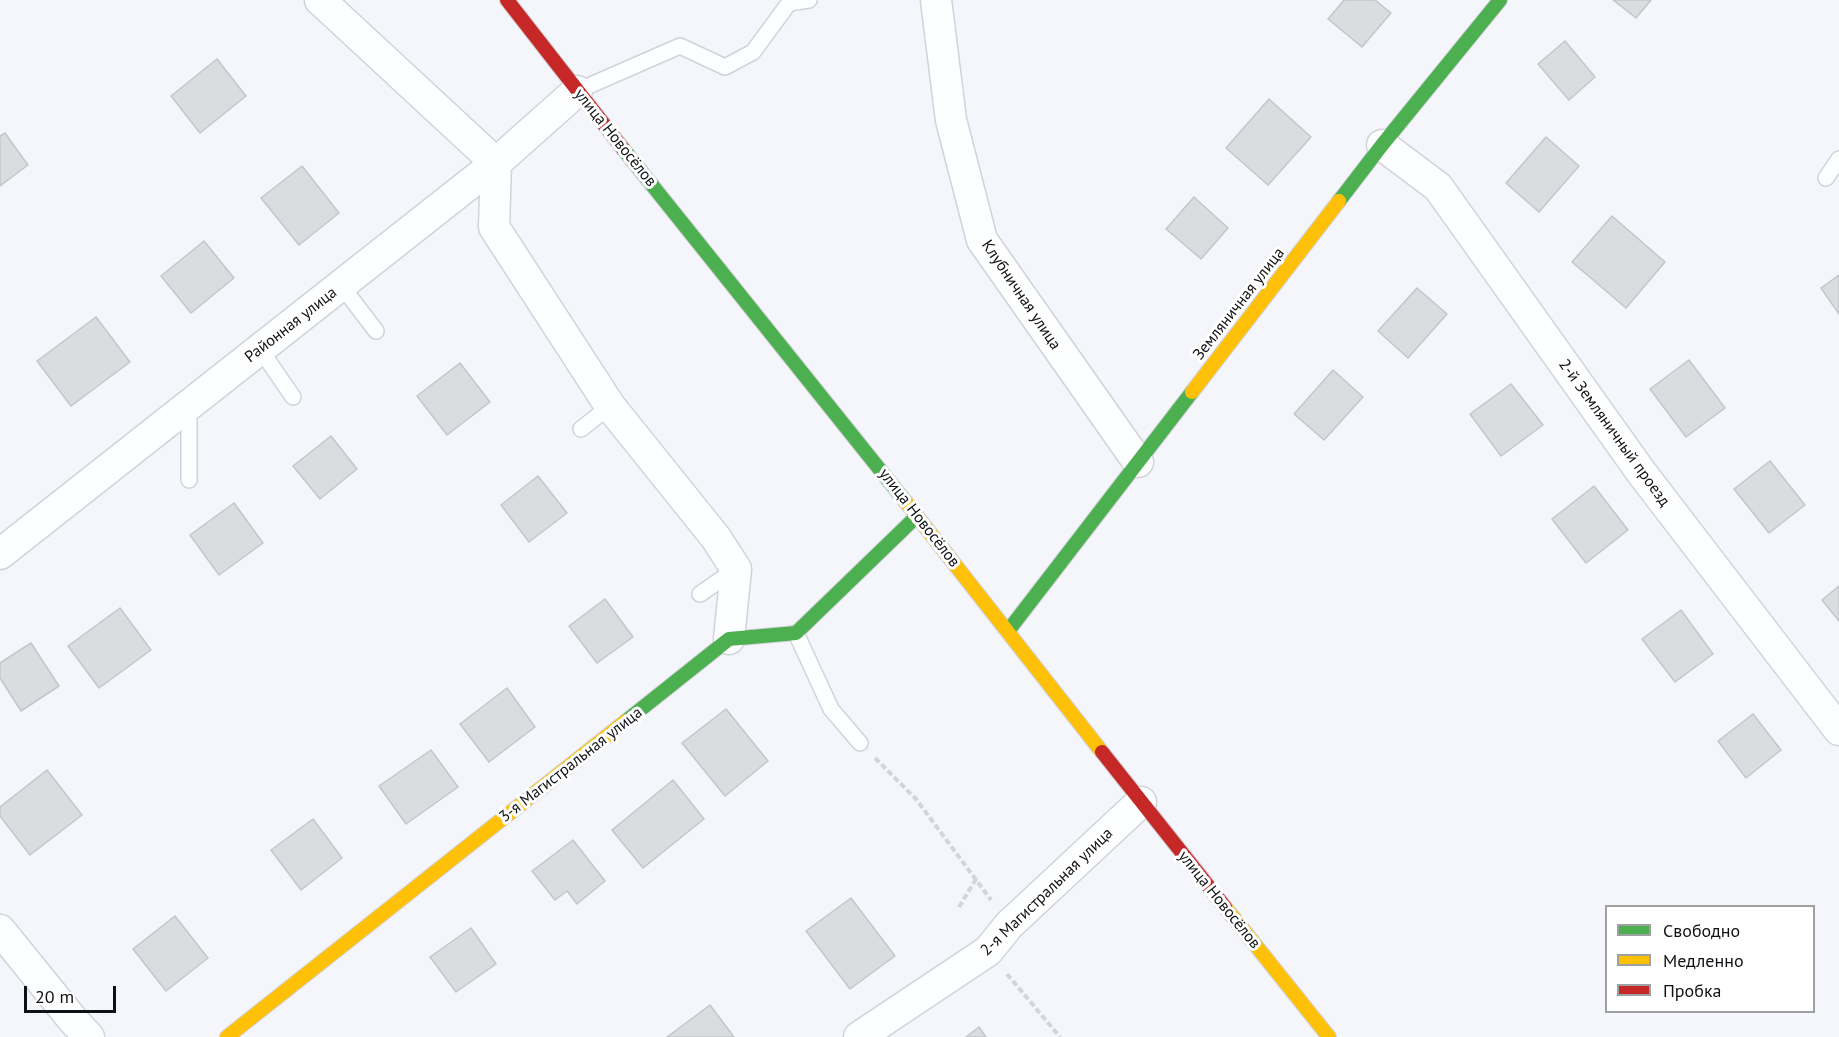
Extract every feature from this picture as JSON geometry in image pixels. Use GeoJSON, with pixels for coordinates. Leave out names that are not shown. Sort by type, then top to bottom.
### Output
{"type":"FeatureCollection","features":[{"type":"Feature","properties":{"kind":"street"},"geometry":{"type":"LineString","coordinates":[[320,0],[496,163],[494,227],[610,406],[716,538],[736,569],[729,639],[796,633],[917,516]]}},
{"type":"Feature","properties":{"kind":"street","name":"улица Новосёлов"},"geometry":{"type":"LineString","coordinates":[[507,0],[1329,1037]]}},
{"type":"Feature","properties":{"kind":"street","name":"Клубничная улица"},"geometry":{"type":"LineString","coordinates":[[936,0],[951,120],[982,240],[1138,462]]}},
{"type":"Feature","properties":{"kind":"street","name":"Земляничная улица"},"geometry":{"type":"LineString","coordinates":[[1008,631],[1382,145],[1500,0]]}},
{"type":"Feature","properties":{"kind":"street","name":"Районная улица"},"geometry":{"type":"LineString","coordinates":[[0,554],[496,163],[577,91]]}},
{"type":"Feature","properties":{"kind":"street","name":"2-й Земляничный проезд"},"geometry":{"type":"LineString","coordinates":[[1382,145],[1438,187],[1641,472],[1839,730]]}},
{"type":"Feature","properties":{"kind":"street","name":"3-я Магистральная улица"},"geometry":{"type":"LineString","coordinates":[[227,1037],[729,639]]}},
{"type":"Feature","properties":{"kind":"street","name":"2-я Магистральная улица"},"geometry":{"type":"LineString","coordinates":[[859,1037],[988,951],[1009,925],[1141,802]]}},
{"type":"Feature","properties":{"kind":"street"},"geometry":{"type":"LineString","coordinates":[[0,930],[75,1031]]}},
{"type":"Feature","properties":{"kind":"lane"},"geometry":{"type":"LineString","coordinates":[[577,91],[680,46],[725,67],[753,52],[789,3],[809,0]]}},
{"type":"Feature","properties":{"kind":"lane"},"geometry":{"type":"LineString","coordinates":[[1826,178],[1839,159]]}},
{"type":"Feature","properties":{"kind":"lane"},"geometry":{"type":"LineString","coordinates":[[341,285],[376,331]]}},
{"type":"Feature","properties":{"kind":"lane"},"geometry":{"type":"LineString","coordinates":[[260,349],[293,397]]}},
{"type":"Feature","properties":{"kind":"lane"},"geometry":{"type":"LineString","coordinates":[[189,405],[189,480]]}},
{"type":"Feature","properties":{"kind":"lane"},"geometry":{"type":"LineString","coordinates":[[580,429],[610,406]]}},
{"type":"Feature","properties":{"kind":"lane"},"geometry":{"type":"LineString","coordinates":[[700,594],[736,569]]}},
{"type":"Feature","properties":{"kind":"lane"},"geometry":{"type":"LineString","coordinates":[[796,633],[831,709],[860,743]]}},
{"type":"Feature","properties":{"kind":"path"},"geometry":{"type":"LineString","coordinates":[[860,743],[916,799],[1009,925]]}},
{"type":"Feature","properties":{"kind":"path"},"geometry":{"type":"LineString","coordinates":[[959,907],[976,879]]}},
{"type":"Feature","properties":{"kind":"path"},"geometry":{"type":"LineString","coordinates":[[988,951],[1060,1037]]}},
{"type":"Feature","properties":{"kind":"building"},"geometry":{"type":"Polygon","coordinates":[[[1344,0],[1375,0],[1391,13],[1362,47],[1328,19],[1344,0]]]}},
{"type":"Feature","properties":{"kind":"building"},"geometry":{"type":"Polygon","coordinates":[[[1613,0],[1651,0],[1636,18],[1613,0]]]}},
{"type":"Feature","properties":{"kind":"building"},"geometry":{"type":"Polygon","coordinates":[[[1565,41],[1595,77],[1569,100],[1538,64],[1565,41]]]}},
{"type":"Feature","properties":{"kind":"building"},"geometry":{"type":"Polygon","coordinates":[[[217,59],[246,96],[200,133],[171,96],[217,59]]]}},
{"type":"Feature","properties":{"kind":"building"},"geometry":{"type":"Polygon","coordinates":[[[1269,99],[1311,137],[1268,185],[1226,148],[1269,99]]]}},
{"type":"Feature","properties":{"kind":"building"},"geometry":{"type":"Polygon","coordinates":[[[5,133],[28,165],[0,186],[0,136],[5,133]]]}},
{"type":"Feature","properties":{"kind":"building"},"geometry":{"type":"Polygon","coordinates":[[[1546,137],[1579,166],[1539,212],[1506,183],[1546,137]]]}},
{"type":"Feature","properties":{"kind":"building"},"geometry":{"type":"Polygon","coordinates":[[[302,166],[339,213],[299,245],[261,198],[302,166]]]}},
{"type":"Feature","properties":{"kind":"building"},"geometry":{"type":"Polygon","coordinates":[[[1194,197],[1228,228],[1201,259],[1166,229],[1194,197]]]}},
{"type":"Feature","properties":{"kind":"building"},"geometry":{"type":"Polygon","coordinates":[[[1612,216],[1665,262],[1626,308],[1572,262],[1612,216]]]}},
{"type":"Feature","properties":{"kind":"building"},"geometry":{"type":"Polygon","coordinates":[[[204,241],[234,278],[191,313],[161,276],[204,241]]]}},
{"type":"Feature","properties":{"kind":"building"},"geometry":{"type":"Polygon","coordinates":[[[1839,275],[1839,314],[1821,288],[1839,275]]]}},
{"type":"Feature","properties":{"kind":"building"},"geometry":{"type":"Polygon","coordinates":[[[1417,288],[1447,314],[1408,358],[1378,331],[1417,288]]]}},
{"type":"Feature","properties":{"kind":"building"},"geometry":{"type":"Polygon","coordinates":[[[96,317],[130,362],[71,406],[37,361],[96,317]]]}},
{"type":"Feature","properties":{"kind":"building"},"geometry":{"type":"Polygon","coordinates":[[[1689,360],[1725,408],[1686,437],[1650,389],[1689,360]]]}},
{"type":"Feature","properties":{"kind":"building"},"geometry":{"type":"Polygon","coordinates":[[[460,363],[490,402],[447,435],[417,396],[460,363]]]}},
{"type":"Feature","properties":{"kind":"building"},"geometry":{"type":"Polygon","coordinates":[[[1333,370],[1363,397],[1324,440],[1294,414],[1333,370]]]}},
{"type":"Feature","properties":{"kind":"building"},"geometry":{"type":"Polygon","coordinates":[[[1511,384],[1543,425],[1501,456],[1470,414],[1511,384]]]}},
{"type":"Feature","properties":{"kind":"building"},"geometry":{"type":"Polygon","coordinates":[[[331,436],[357,469],[320,499],[293,466],[331,436]]]}},
{"type":"Feature","properties":{"kind":"building"},"geometry":{"type":"Polygon","coordinates":[[[1770,461],[1805,505],[1769,533],[1734,489],[1770,461]]]}},
{"type":"Feature","properties":{"kind":"building"},"geometry":{"type":"Polygon","coordinates":[[[538,476],[567,513],[529,542],[501,505],[538,476]]]}},
{"type":"Feature","properties":{"kind":"building"},"geometry":{"type":"Polygon","coordinates":[[[1594,486],[1628,530],[1586,563],[1552,519],[1594,486]]]}},
{"type":"Feature","properties":{"kind":"building"},"geometry":{"type":"Polygon","coordinates":[[[234,503],[263,543],[219,575],[190,535],[234,503]]]}},
{"type":"Feature","properties":{"kind":"building"},"geometry":{"type":"Polygon","coordinates":[[[1839,586],[1839,621],[1822,600],[1839,586]]]}},
{"type":"Feature","properties":{"kind":"building"},"geometry":{"type":"Polygon","coordinates":[[[605,599],[633,637],[597,663],[569,626],[605,599]]]}},
{"type":"Feature","properties":{"kind":"building"},"geometry":{"type":"Polygon","coordinates":[[[120,608],[151,650],[99,688],[68,646],[120,608]]]}},
{"type":"Feature","properties":{"kind":"building"},"geometry":{"type":"Polygon","coordinates":[[[1681,610],[1713,654],[1675,682],[1642,639],[1681,610]]]}},
{"type":"Feature","properties":{"kind":"building"},"geometry":{"type":"Polygon","coordinates":[[[31,643],[59,686],[21,711],[0,678],[0,663],[31,643]]]}},
{"type":"Feature","properties":{"kind":"building"},"geometry":{"type":"Polygon","coordinates":[[[507,688],[535,727],[489,762],[460,724],[507,688]]]}},
{"type":"Feature","properties":{"kind":"building"},"geometry":{"type":"Polygon","coordinates":[[[726,709],[768,761],[725,796],[682,743],[726,709]]]}},
{"type":"Feature","properties":{"kind":"building"},"geometry":{"type":"Polygon","coordinates":[[[1753,714],[1781,750],[1746,778],[1718,741],[1753,714]]]}},
{"type":"Feature","properties":{"kind":"building"},"geometry":{"type":"Polygon","coordinates":[[[431,750],[458,787],[406,824],[379,786],[431,750]]]}},
{"type":"Feature","properties":{"kind":"building"},"geometry":{"type":"Polygon","coordinates":[[[47,770],[82,815],[30,855],[0,816],[0,807],[47,770]]]}},
{"type":"Feature","properties":{"kind":"building"},"geometry":{"type":"Polygon","coordinates":[[[673,780],[704,819],[643,868],[612,830],[673,780]]]}},
{"type":"Feature","properties":{"kind":"building"},"geometry":{"type":"Polygon","coordinates":[[[313,819],[342,858],[301,890],[271,850],[313,819]]]}},
{"type":"Feature","properties":{"kind":"building"},"geometry":{"type":"Polygon","coordinates":[[[573,840],[605,881],[577,904],[567,891],[555,900],[532,871],[573,840]]]}},
{"type":"Feature","properties":{"kind":"building"},"geometry":{"type":"Polygon","coordinates":[[[851,898],[895,956],[850,989],[806,931],[851,898]]]}},
{"type":"Feature","properties":{"kind":"building"},"geometry":{"type":"Polygon","coordinates":[[[175,916],[208,958],[166,991],[133,949],[175,916]]]}},
{"type":"Feature","properties":{"kind":"building"},"geometry":{"type":"Polygon","coordinates":[[[471,928],[496,964],[456,992],[430,957],[471,928]]]}},
{"type":"Feature","properties":{"kind":"building"},"geometry":{"type":"Polygon","coordinates":[[[710,1005],[734,1037],[667,1037],[710,1005]]]}},
{"type":"Feature","properties":{"kind":"building"},"geometry":{"type":"Polygon","coordinates":[[[979,1027],[986,1037],[966,1037],[979,1027]]]}},
{"type":"Feature","properties":{"kind":"traffic: fast"},"geometry":{"type":"LineString","coordinates":[[1339,201],[1500,0]]}},
{"type":"Feature","properties":{"kind":"traffic: fast"},"geometry":{"type":"LineString","coordinates":[[624,150],[905,501]]}},
{"type":"Feature","properties":{"kind":"traffic: fast"},"geometry":{"type":"LineString","coordinates":[[1008,631],[1192,392]]}},
{"type":"Feature","properties":{"kind":"traffic: fast"},"geometry":{"type":"LineString","coordinates":[[626,721],[729,639],[796,633],[917,516]]}},
{"type":"Feature","properties":{"kind":"traffic: slow"},"geometry":{"type":"LineString","coordinates":[[1192,392],[1339,201]]}},
{"type":"Feature","properties":{"kind":"traffic: slow"},"geometry":{"type":"LineString","coordinates":[[905,501],[1102,752]]}},
{"type":"Feature","properties":{"kind":"traffic: slow"},"geometry":{"type":"LineString","coordinates":[[227,1037],[626,721]]}},
{"type":"Feature","properties":{"kind":"traffic: slow"},"geometry":{"type":"LineString","coordinates":[[1225,907],[1329,1037]]}},
{"type":"Feature","properties":{"kind":"traffic: jam"},"geometry":{"type":"LineString","coordinates":[[507,0],[624,150]]}},
{"type":"Feature","properties":{"kind":"traffic: jam"},"geometry":{"type":"LineString","coordinates":[[1102,752],[1225,907]]}}]}
